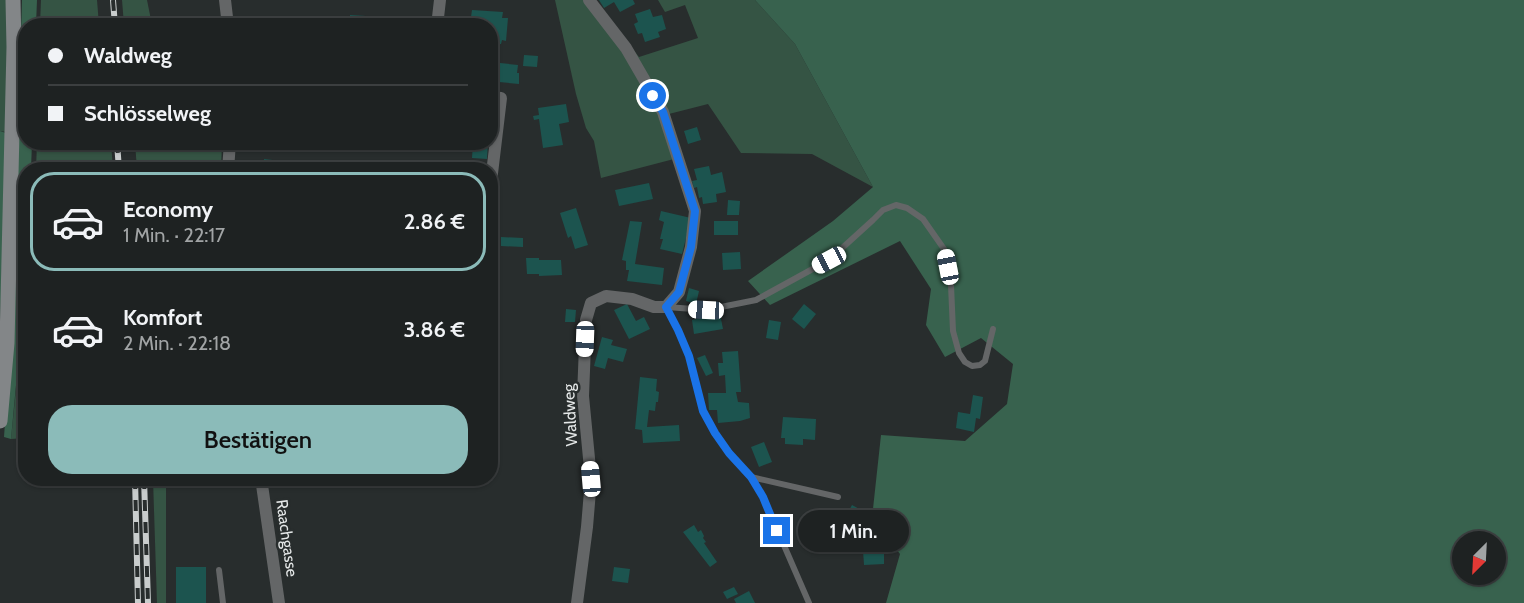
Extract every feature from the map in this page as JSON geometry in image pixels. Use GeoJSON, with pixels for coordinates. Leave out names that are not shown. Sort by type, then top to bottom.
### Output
{"type":"FeatureCollection","features":[{"type":"Feature","properties":{"kind":"main road"},"geometry":{"type":"LineString","coordinates":[[0,421],[7,343],[14,47],[13,0]]}},
{"type":"Feature","properties":{"kind":"street"},"geometry":{"type":"LineString","coordinates":[[225,0],[227,18]]}},
{"type":"Feature","properties":{"kind":"street"},"geometry":{"type":"LineString","coordinates":[[438,18],[440,0]]}},
{"type":"Feature","properties":{"kind":"street"},"geometry":{"type":"LineString","coordinates":[[589,0],[626,48],[663,112],[695,211],[691,247],[679,292],[666,307]]}},
{"type":"Feature","properties":{"kind":"street","name":"Waldweg"},"geometry":{"type":"LineString","coordinates":[[577,603],[591,479],[583,396],[586,320],[591,303],[606,296],[632,299],[654,307],[666,307]]}},
{"type":"Feature","properties":{"kind":"street","name":"Raachgasse"},"geometry":{"type":"LineString","coordinates":[[262,486],[279,603]]}},
{"type":"Feature","properties":{"kind":"lane","name":"Waldweg"},"geometry":{"type":"LineString","coordinates":[[666,307],[706,310],[756,300],[829,260],[883,210],[896,205],[907,208],[922,219],[944,249],[951,285],[953,331],[959,353],[965,362],[972,366],[981,365],[985,361],[993,329]]}},
{"type":"Feature","properties":{"kind":"lane"},"geometry":{"type":"LineString","coordinates":[[666,307],[689,356],[703,411],[722,443],[751,477],[763,497],[809,603]]}},
{"type":"Feature","properties":{"kind":"lane"},"geometry":{"type":"LineString","coordinates":[[751,477],[838,497]]}},
{"type":"Feature","properties":{"kind":"lane"},"geometry":{"type":"LineString","coordinates":[[219,570],[223,603]]}},
{"type":"Feature","properties":{"kind":"green space"},"geometry":{"type":"Polygon","coordinates":[[[0,0],[8,0],[6,132],[0,131],[0,0]]]}},
{"type":"Feature","properties":{"kind":"green space"},"geometry":{"type":"Polygon","coordinates":[[[22,0],[37,0],[36,18],[21,18],[22,0]]]}},
{"type":"Feature","properties":{"kind":"green space"},"geometry":{"type":"Polygon","coordinates":[[[41,0],[97,0],[98,18],[40,18],[41,0]]]}},
{"type":"Feature","properties":{"kind":"green space"},"geometry":{"type":"Polygon","coordinates":[[[122,0],[147,0],[151,18],[123,18],[122,0]]]}},
{"type":"Feature","properties":{"kind":"green space"},"geometry":{"type":"Polygon","coordinates":[[[555,0],[594,0],[639,57],[698,38],[685,5],[665,12],[658,0],[755,0],[795,44],[873,187],[812,154],[741,153],[708,104],[661,116],[674,159],[601,178],[594,141],[586,128],[576,94],[555,0]]]}},
{"type":"Feature","properties":{"kind":"green space"},"geometry":{"type":"Polygon","coordinates":[[[755,0],[1524,0],[1524,603],[886,603],[900,554],[872,518],[881,435],[965,441],[1007,404],[1013,364],[981,338],[945,357],[926,325],[931,289],[900,241],[770,305],[748,281],[833,221],[873,187],[795,44],[755,0]]]}},
{"type":"Feature","properties":{"kind":"green space"},"geometry":{"type":"Polygon","coordinates":[[[0,131],[6,133],[0,332],[0,131]]]}},
{"type":"Feature","properties":{"kind":"green space"},"geometry":{"type":"Polygon","coordinates":[[[18,136],[18,150],[32,150],[31,162],[18,162],[18,364],[11,439],[4,437],[13,307],[18,136]]]}},
{"type":"Feature","properties":{"kind":"green space"},"geometry":{"type":"Polygon","coordinates":[[[37,150],[112,150],[112,162],[36,162],[37,150]]]}},
{"type":"Feature","properties":{"kind":"green space"},"geometry":{"type":"Polygon","coordinates":[[[136,150],[222,150],[221,162],[136,162],[136,150]]]}},
{"type":"Feature","properties":{"kind":"green space"},"geometry":{"type":"Polygon","coordinates":[[[18,369],[18,438],[11,439],[18,369]]]}},
{"type":"Feature","properties":{"kind":"green space"},"geometry":{"type":"Polygon","coordinates":[[[153,486],[166,486],[166,603],[157,603],[153,486]]]}},
{"type":"Feature","properties":{"kind":"building"},"geometry":{"type":"Polygon","coordinates":[[[599,0],[633,0],[635,4],[620,12],[614,2],[604,8],[599,0]]]}},
{"type":"Feature","properties":{"kind":"building"},"geometry":{"type":"Polygon","coordinates":[[[650,9],[653,17],[662,15],[666,29],[658,32],[660,37],[645,42],[642,33],[638,34],[634,24],[638,22],[635,14],[650,9]]]}},
{"type":"Feature","properties":{"kind":"building"},"geometry":{"type":"Polygon","coordinates":[[[472,10],[503,12],[502,18],[508,18],[506,41],[502,40],[501,44],[498,44],[498,18],[471,18],[472,10]]]}},
{"type":"Feature","properties":{"kind":"building"},"geometry":{"type":"Polygon","coordinates":[[[350,15],[366,16],[366,18],[350,18],[350,15]]]}},
{"type":"Feature","properties":{"kind":"building"},"geometry":{"type":"Polygon","coordinates":[[[524,55],[538,56],[537,67],[523,66],[524,55]]]}},
{"type":"Feature","properties":{"kind":"building"},"geometry":{"type":"Polygon","coordinates":[[[500,63],[518,65],[519,84],[499,82],[500,63]]]}},
{"type":"Feature","properties":{"kind":"building"},"geometry":{"type":"Polygon","coordinates":[[[566,104],[569,122],[559,124],[563,145],[543,148],[539,119],[534,120],[533,116],[539,115],[538,108],[566,104]]]}},
{"type":"Feature","properties":{"kind":"building"},"geometry":{"type":"Polygon","coordinates":[[[697,127],[701,140],[688,144],[684,131],[697,127]]]}},
{"type":"Feature","properties":{"kind":"building"},"geometry":{"type":"Polygon","coordinates":[[[472,150],[488,150],[487,159],[472,158],[472,150]]]}},
{"type":"Feature","properties":{"kind":"building"},"geometry":{"type":"Polygon","coordinates":[[[264,159],[281,161],[281,162],[264,162],[264,159]]]}},
{"type":"Feature","properties":{"kind":"building"},"geometry":{"type":"Polygon","coordinates":[[[709,166],[711,175],[722,172],[726,192],[716,194],[717,202],[703,204],[702,197],[699,198],[697,187],[694,188],[692,181],[697,180],[694,169],[709,166]]]}},
{"type":"Feature","properties":{"kind":"building"},"geometry":{"type":"Polygon","coordinates":[[[649,183],[653,199],[619,206],[615,190],[649,183]]]}},
{"type":"Feature","properties":{"kind":"building"},"geometry":{"type":"Polygon","coordinates":[[[728,200],[740,201],[739,215],[727,215],[728,200]]]}},
{"type":"Feature","properties":{"kind":"building"},"geometry":{"type":"Polygon","coordinates":[[[576,208],[588,245],[575,249],[571,236],[568,238],[560,213],[576,208]]]}},
{"type":"Feature","properties":{"kind":"building"},"geometry":{"type":"Polygon","coordinates":[[[661,211],[691,218],[682,254],[660,249],[664,222],[659,220],[661,211]]]}},
{"type":"Feature","properties":{"kind":"building"},"geometry":{"type":"Polygon","coordinates":[[[630,221],[642,222],[635,264],[664,268],[662,285],[627,281],[629,270],[626,270],[626,261],[622,260],[630,221]]]}},
{"type":"Feature","properties":{"kind":"building"},"geometry":{"type":"Polygon","coordinates":[[[714,221],[738,221],[738,235],[714,235],[714,221]]]}},
{"type":"Feature","properties":{"kind":"building"},"geometry":{"type":"Polygon","coordinates":[[[501,237],[523,238],[523,247],[501,246],[501,237]]]}},
{"type":"Feature","properties":{"kind":"building"},"geometry":{"type":"Polygon","coordinates":[[[740,252],[741,269],[723,270],[722,253],[740,252]]]}},
{"type":"Feature","properties":{"kind":"building"},"geometry":{"type":"Polygon","coordinates":[[[526,258],[561,260],[562,275],[527,274],[526,258]]]}},
{"type":"Feature","properties":{"kind":"building"},"geometry":{"type":"Polygon","coordinates":[[[689,288],[699,291],[696,304],[686,301],[689,288]]]}},
{"type":"Feature","properties":{"kind":"building"},"geometry":{"type":"Polygon","coordinates":[[[627,304],[636,321],[644,317],[650,329],[629,339],[614,310],[627,304]]]}},
{"type":"Feature","properties":{"kind":"building"},"geometry":{"type":"Polygon","coordinates":[[[804,304],[816,314],[804,329],[792,319],[804,304]]]}},
{"type":"Feature","properties":{"kind":"building"},"geometry":{"type":"Polygon","coordinates":[[[566,309],[576,310],[575,322],[565,322],[566,309]]]}},
{"type":"Feature","properties":{"kind":"building"},"geometry":{"type":"Polygon","coordinates":[[[720,314],[723,329],[694,334],[692,320],[720,314]]]}},
{"type":"Feature","properties":{"kind":"building"},"geometry":{"type":"Polygon","coordinates":[[[769,320],[781,322],[778,340],[766,338],[769,320]]]}},
{"type":"Feature","properties":{"kind":"building"},"geometry":{"type":"Polygon","coordinates":[[[602,337],[613,340],[611,345],[627,349],[623,362],[608,358],[605,369],[594,366],[602,337]]]}},
{"type":"Feature","properties":{"kind":"building"},"geometry":{"type":"Polygon","coordinates":[[[738,351],[741,392],[736,392],[738,402],[749,403],[750,418],[718,423],[717,410],[709,410],[708,393],[726,393],[725,375],[719,376],[718,363],[723,363],[722,352],[738,351]]]}},
{"type":"Feature","properties":{"kind":"building"},"geometry":{"type":"Polygon","coordinates":[[[705,355],[713,373],[706,376],[697,358],[705,355]]]}},
{"type":"Feature","properties":{"kind":"building"},"geometry":{"type":"Polygon","coordinates":[[[640,377],[657,379],[656,391],[659,392],[655,411],[649,410],[647,427],[679,425],[680,441],[643,443],[642,430],[635,429],[640,377]]]}},
{"type":"Feature","properties":{"kind":"building"},"geometry":{"type":"Polygon","coordinates":[[[973,395],[983,397],[980,419],[976,418],[974,432],[956,428],[958,412],[970,414],[973,395]]]}},
{"type":"Feature","properties":{"kind":"building"},"geometry":{"type":"Polygon","coordinates":[[[783,417],[816,419],[815,440],[803,439],[803,445],[785,444],[785,438],[781,438],[783,417]]]}},
{"type":"Feature","properties":{"kind":"building"},"geometry":{"type":"Polygon","coordinates":[[[764,442],[772,462],[759,467],[751,447],[764,442]]]}},
{"type":"Feature","properties":{"kind":"building"},"geometry":{"type":"Polygon","coordinates":[[[852,505],[863,511],[858,520],[847,514],[852,505]]]}},
{"type":"Feature","properties":{"kind":"building"},"geometry":{"type":"Polygon","coordinates":[[[821,515],[827,523],[836,515],[844,525],[818,545],[804,528],[821,515]]]}},
{"type":"Feature","properties":{"kind":"building"},"geometry":{"type":"Polygon","coordinates":[[[694,525],[698,532],[701,530],[706,542],[704,543],[717,562],[710,567],[683,532],[694,525]]]}},
{"type":"Feature","properties":{"kind":"building"},"geometry":{"type":"Polygon","coordinates":[[[884,549],[884,564],[864,565],[863,550],[884,549]]]}},
{"type":"Feature","properties":{"kind":"building"},"geometry":{"type":"Polygon","coordinates":[[[176,567],[206,567],[206,603],[176,603],[176,567]]]}},
{"type":"Feature","properties":{"kind":"building"},"geometry":{"type":"Polygon","coordinates":[[[614,567],[630,569],[628,583],[612,581],[614,567]]]}},
{"type":"Feature","properties":{"kind":"building"},"geometry":{"type":"Polygon","coordinates":[[[734,587],[738,594],[727,599],[723,592],[734,587]]]}},
{"type":"Feature","properties":{"kind":"building"},"geometry":{"type":"Polygon","coordinates":[[[749,591],[755,603],[736,603],[734,599],[749,591]]]}},
{"type":"Feature","properties":{"kind":"railway"},"geometry":{"type":"LineString","coordinates":[[113,0],[114,18]]}},
{"type":"Feature","properties":{"kind":"railway"},"geometry":{"type":"LineString","coordinates":[[118,150],[118,162]]}},
{"type":"Feature","properties":{"kind":"railway"},"geometry":{"type":"LineString","coordinates":[[135,486],[138,603]]}},
{"type":"Feature","properties":{"kind":"railway"},"geometry":{"type":"LineString","coordinates":[[144,486],[148,603]]}},
{"type":"Feature","properties":{"kind":"route"},"geometry":{"type":"LineString","coordinates":[[653,96],[663,112],[695,211],[691,247],[679,292],[666,307],[689,356],[703,411],[729,453],[751,477],[763,497],[777,531]]}}]}
